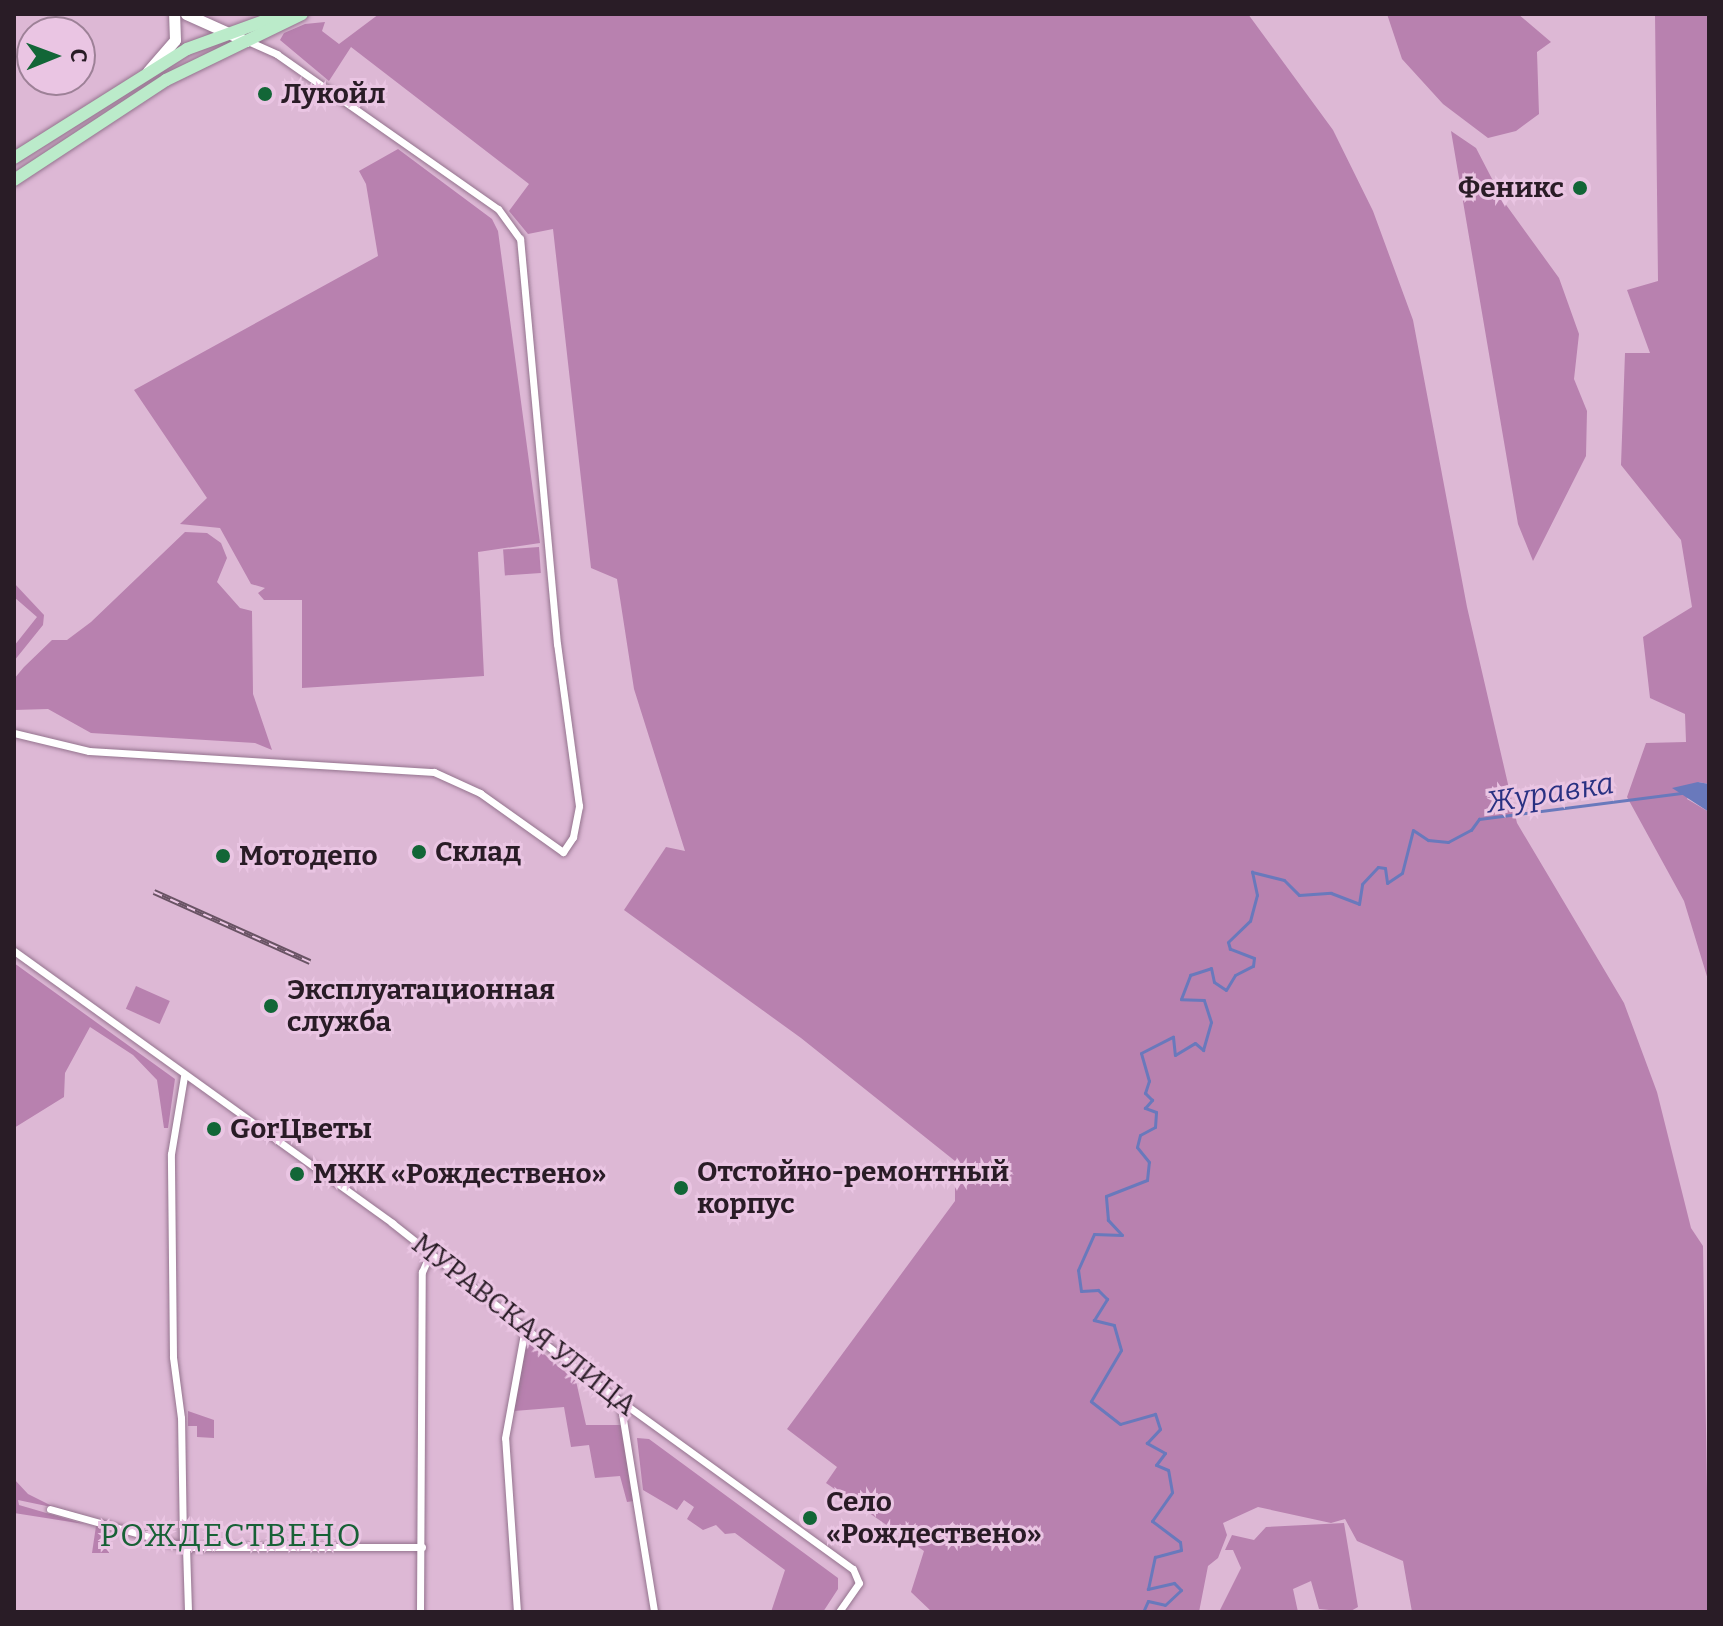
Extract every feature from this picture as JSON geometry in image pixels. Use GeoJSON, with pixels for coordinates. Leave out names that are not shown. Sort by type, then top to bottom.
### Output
{"type":"FeatureCollection","features":[{"type":"Feature","properties":{"kind":"main road"},"geometry":{"type":"LineString","coordinates":[[146,73],[175,40],[174,14]]}},
{"type":"Feature","properties":{"kind":"main road"},"geometry":{"type":"LineString","coordinates":[[186,14],[218,35],[246,41]]}},
{"type":"Feature","properties":{"kind":"main road"},"geometry":{"type":"LineString","coordinates":[[14,158],[146,73],[218,35],[283,14]]}},
{"type":"Feature","properties":{"kind":"main road"},"geometry":{"type":"LineString","coordinates":[[14,180],[203,59],[302,14]]}},
{"type":"Feature","properties":{"kind":"main road"},"geometry":{"type":"LineString","coordinates":[[203,59],[218,35]]}},
{"type":"Feature","properties":{"kind":"street"},"geometry":{"type":"LineString","coordinates":[[14,733],[89,751],[434,772],[480,793],[563,852],[573,837],[579,806],[557,644],[520,239],[498,209],[277,54],[246,41]]}},
{"type":"Feature","properties":{"kind":"street","name":"МУРАВСКАЯ УЛИЦА"},"geometry":{"type":"LineString","coordinates":[[14,951],[431,1252],[619,1400],[859,1578],[839,1612]]}},
{"type":"Feature","properties":{"kind":"street"},"geometry":{"type":"LineString","coordinates":[[184,1076],[171,1154],[173,1357],[181,1418],[188,1612]]}},
{"type":"Feature","properties":{"kind":"street"},"geometry":{"type":"LineString","coordinates":[[420,1612],[422,1272],[431,1252]]}},
{"type":"Feature","properties":{"kind":"street"},"geometry":{"type":"LineString","coordinates":[[517,1612],[505,1438],[525,1328]]}},
{"type":"Feature","properties":{"kind":"street"},"geometry":{"type":"LineString","coordinates":[[619,1400],[654,1612]]}},
{"type":"Feature","properties":{"kind":"street"},"geometry":{"type":"LineString","coordinates":[[50,1509],[184,1545],[422,1547]]}},
{"type":"Feature","properties":{"kind":"shaded area"},"geometry":{"type":"Polygon","coordinates":[[[379,14],[1248,14],[1333,130],[1373,211],[1413,320],[1467,607],[1517,823],[1624,1003],[1657,1092],[1691,1228],[1703,1246],[1709,1612],[1412,1612],[1403,1561],[1357,1541],[1345,1519],[1331,1523],[1258,1507],[1223,1523],[1227,1535],[1218,1558],[1208,1566],[1199,1612],[932,1612],[911,1592],[924,1551],[826,1483],[837,1467],[787,1429],[955,1201],[955,1161],[801,1038],[624,910],[666,847],[685,851],[634,689],[617,579],[591,568],[553,229],[528,234],[509,211],[529,184],[351,47],[329,81],[280,40],[284,33],[305,24],[325,22],[322,31],[339,44],[379,14]]]}},
{"type":"Feature","properties":{"kind":"shaded area"},"geometry":{"type":"Polygon","coordinates":[[[1387,14],[1518,14],[1551,42],[1537,52],[1539,114],[1516,131],[1488,138],[1443,104],[1402,59],[1387,14]]]}},
{"type":"Feature","properties":{"kind":"shaded area"},"geometry":{"type":"Polygon","coordinates":[[[1655,14],[1709,14],[1709,784],[1698,782],[1687,799],[1709,812],[1709,983],[1684,901],[1627,797],[1646,743],[1686,742],[1685,714],[1650,698],[1643,637],[1692,607],[1681,540],[1621,465],[1625,353],[1650,353],[1627,290],[1658,281],[1655,14]]]}},
{"type":"Feature","properties":{"kind":"shaded area"},"geometry":{"type":"Polygon","coordinates":[[[1451,131],[1476,148],[1504,202],[1559,278],[1579,334],[1574,379],[1587,411],[1586,456],[1533,561],[1518,524],[1451,131]]]}},
{"type":"Feature","properties":{"kind":"shaded area"},"geometry":{"type":"Polygon","coordinates":[[[398,149],[492,219],[498,231],[540,543],[478,552],[484,676],[302,688],[302,600],[264,600],[258,593],[265,588],[251,584],[220,528],[180,524],[207,498],[134,390],[378,256],[366,184],[359,171],[398,149]]]}},
{"type":"Feature","properties":{"kind":"shaded area"},"geometry":{"type":"Polygon","coordinates":[[[185,532],[207,533],[221,543],[227,558],[217,582],[240,608],[252,611],[253,694],[272,750],[255,743],[91,733],[48,709],[14,710],[14,679],[24,667],[52,640],[67,640],[91,622],[185,532]]]}},
{"type":"Feature","properties":{"kind":"shaded area"},"geometry":{"type":"Polygon","coordinates":[[[539,547],[541,573],[505,575],[503,550],[539,547]]]}},
{"type":"Feature","properties":{"kind":"shaded area"},"geometry":{"type":"Polygon","coordinates":[[[14,583],[44,615],[43,625],[14,661],[14,646],[37,617],[14,597],[14,583]]]}},
{"type":"Feature","properties":{"kind":"shaded area"},"geometry":{"type":"Polygon","coordinates":[[[14,963],[175,1079],[168,1128],[164,1128],[157,1080],[133,1055],[90,1027],[65,1073],[64,1097],[14,1128],[14,963]]]}},
{"type":"Feature","properties":{"kind":"shaded area"},"geometry":{"type":"Polygon","coordinates":[[[136,986],[170,1001],[160,1024],[126,1009],[136,986]]]}},
{"type":"Feature","properties":{"kind":"shaded area"},"geometry":{"type":"Polygon","coordinates":[[[526,1339],[576,1381],[586,1425],[622,1425],[634,1501],[627,1502],[620,1476],[595,1478],[589,1445],[571,1447],[564,1407],[514,1411],[526,1339]]]}},
{"type":"Feature","properties":{"kind":"shaded area"},"geometry":{"type":"Polygon","coordinates":[[[188,1411],[214,1420],[214,1438],[197,1437],[197,1426],[188,1426],[188,1411]]]}},
{"type":"Feature","properties":{"kind":"shaded area"},"geometry":{"type":"Polygon","coordinates":[[[637,1438],[649,1439],[838,1578],[838,1589],[823,1612],[771,1612],[785,1570],[735,1533],[725,1534],[716,1525],[703,1530],[687,1519],[694,1507],[684,1500],[677,1510],[643,1490],[637,1438]]]}},
{"type":"Feature","properties":{"kind":"shaded area"},"geometry":{"type":"Polygon","coordinates":[[[14,1479],[28,1494],[56,1508],[18,1500],[19,1505],[84,1524],[14,1513],[14,1479]]]}},
{"type":"Feature","properties":{"kind":"shaded area"},"geometry":{"type":"Polygon","coordinates":[[[1344,1523],[1358,1607],[1349,1612],[1319,1609],[1311,1581],[1293,1589],[1298,1612],[1219,1612],[1241,1568],[1233,1550],[1225,1550],[1232,1535],[1254,1540],[1266,1527],[1344,1523]]]}},
{"type":"Feature","properties":{"kind":"shaded area"},"geometry":{"type":"Polygon","coordinates":[[[96,1526],[109,1530],[109,1553],[92,1553],[96,1526]]]}},
{"type":"Feature","properties":{"kind":"water"},"geometry":{"type":"Polygon","coordinates":[[[1698,782],[1709,784],[1709,812],[1672,788],[1698,782]]]}},
{"type":"Feature","properties":{"kind":"waterway","name":"Журавка"},"geometry":{"type":"LineString","coordinates":[[1143,1612],[1148,1601],[1165,1605],[1181,1590],[1174,1583],[1148,1589],[1155,1557],[1181,1550],[1180,1542],[1152,1521],[1172,1492],[1168,1470],[1156,1465],[1165,1453],[1147,1443],[1160,1429],[1155,1414],[1120,1424],[1091,1401],[1121,1350],[1114,1325],[1094,1320],[1107,1299],[1098,1290],[1081,1291],[1078,1270],[1094,1234],[1122,1235],[1108,1220],[1106,1196],[1147,1180],[1149,1162],[1137,1147],[1140,1135],[1155,1127],[1156,1112],[1145,1108],[1152,1100],[1145,1093],[1149,1081],[1141,1053],[1173,1037],[1175,1055],[1195,1043],[1203,1050],[1211,1022],[1204,1000],[1181,999],[1190,975],[1211,968],[1214,982],[1226,990],[1235,975],[1253,966],[1254,958],[1230,949],[1228,942],[1250,921],[1257,895],[1252,872],[1284,880],[1299,895],[1331,893],[1359,904],[1362,884],[1378,867],[1385,868],[1387,883],[1402,873],[1413,830],[1428,840],[1448,842],[1471,830],[1479,819],[1681,793]]}},
{"type":"Feature","properties":{"kind":"railway"},"geometry":{"type":"LineString","coordinates":[[154,892],[310,962]]}},
{"type":"Feature","properties":{"kind":"place","name":"Лукойл"},"geometry":{"type":"Point","coordinates":[265,94]}},
{"type":"Feature","properties":{"kind":"place","name":"Феникс"},"geometry":{"type":"Point","coordinates":[1580,188]}},
{"type":"Feature","properties":{"kind":"place","name":"Склад"},"geometry":{"type":"Point","coordinates":[419,852]}},
{"type":"Feature","properties":{"kind":"place","name":"Мотодепо"},"geometry":{"type":"Point","coordinates":[223,856]}},
{"type":"Feature","properties":{"kind":"place","name":"Эксплуатационная служба"},"geometry":{"type":"Point","coordinates":[271,1006]}},
{"type":"Feature","properties":{"kind":"place","name":"GorЦветы"},"geometry":{"type":"Point","coordinates":[214,1129]}},
{"type":"Feature","properties":{"kind":"place","name":"МЖК «Рождествено»"},"geometry":{"type":"Point","coordinates":[297,1174]}},
{"type":"Feature","properties":{"kind":"place","name":"Отстойно-ремонтный корпус"},"geometry":{"type":"Point","coordinates":[681,1188]}},
{"type":"Feature","properties":{"kind":"place","name":"Село «Рождествено»"},"geometry":{"type":"Point","coordinates":[810,1518]}},
{"type":"Feature","properties":{"kind":"district","name":"РОЖДЕСТВЕНО"},"geometry":{"type":"Point","coordinates":[231,1535]}}]}
